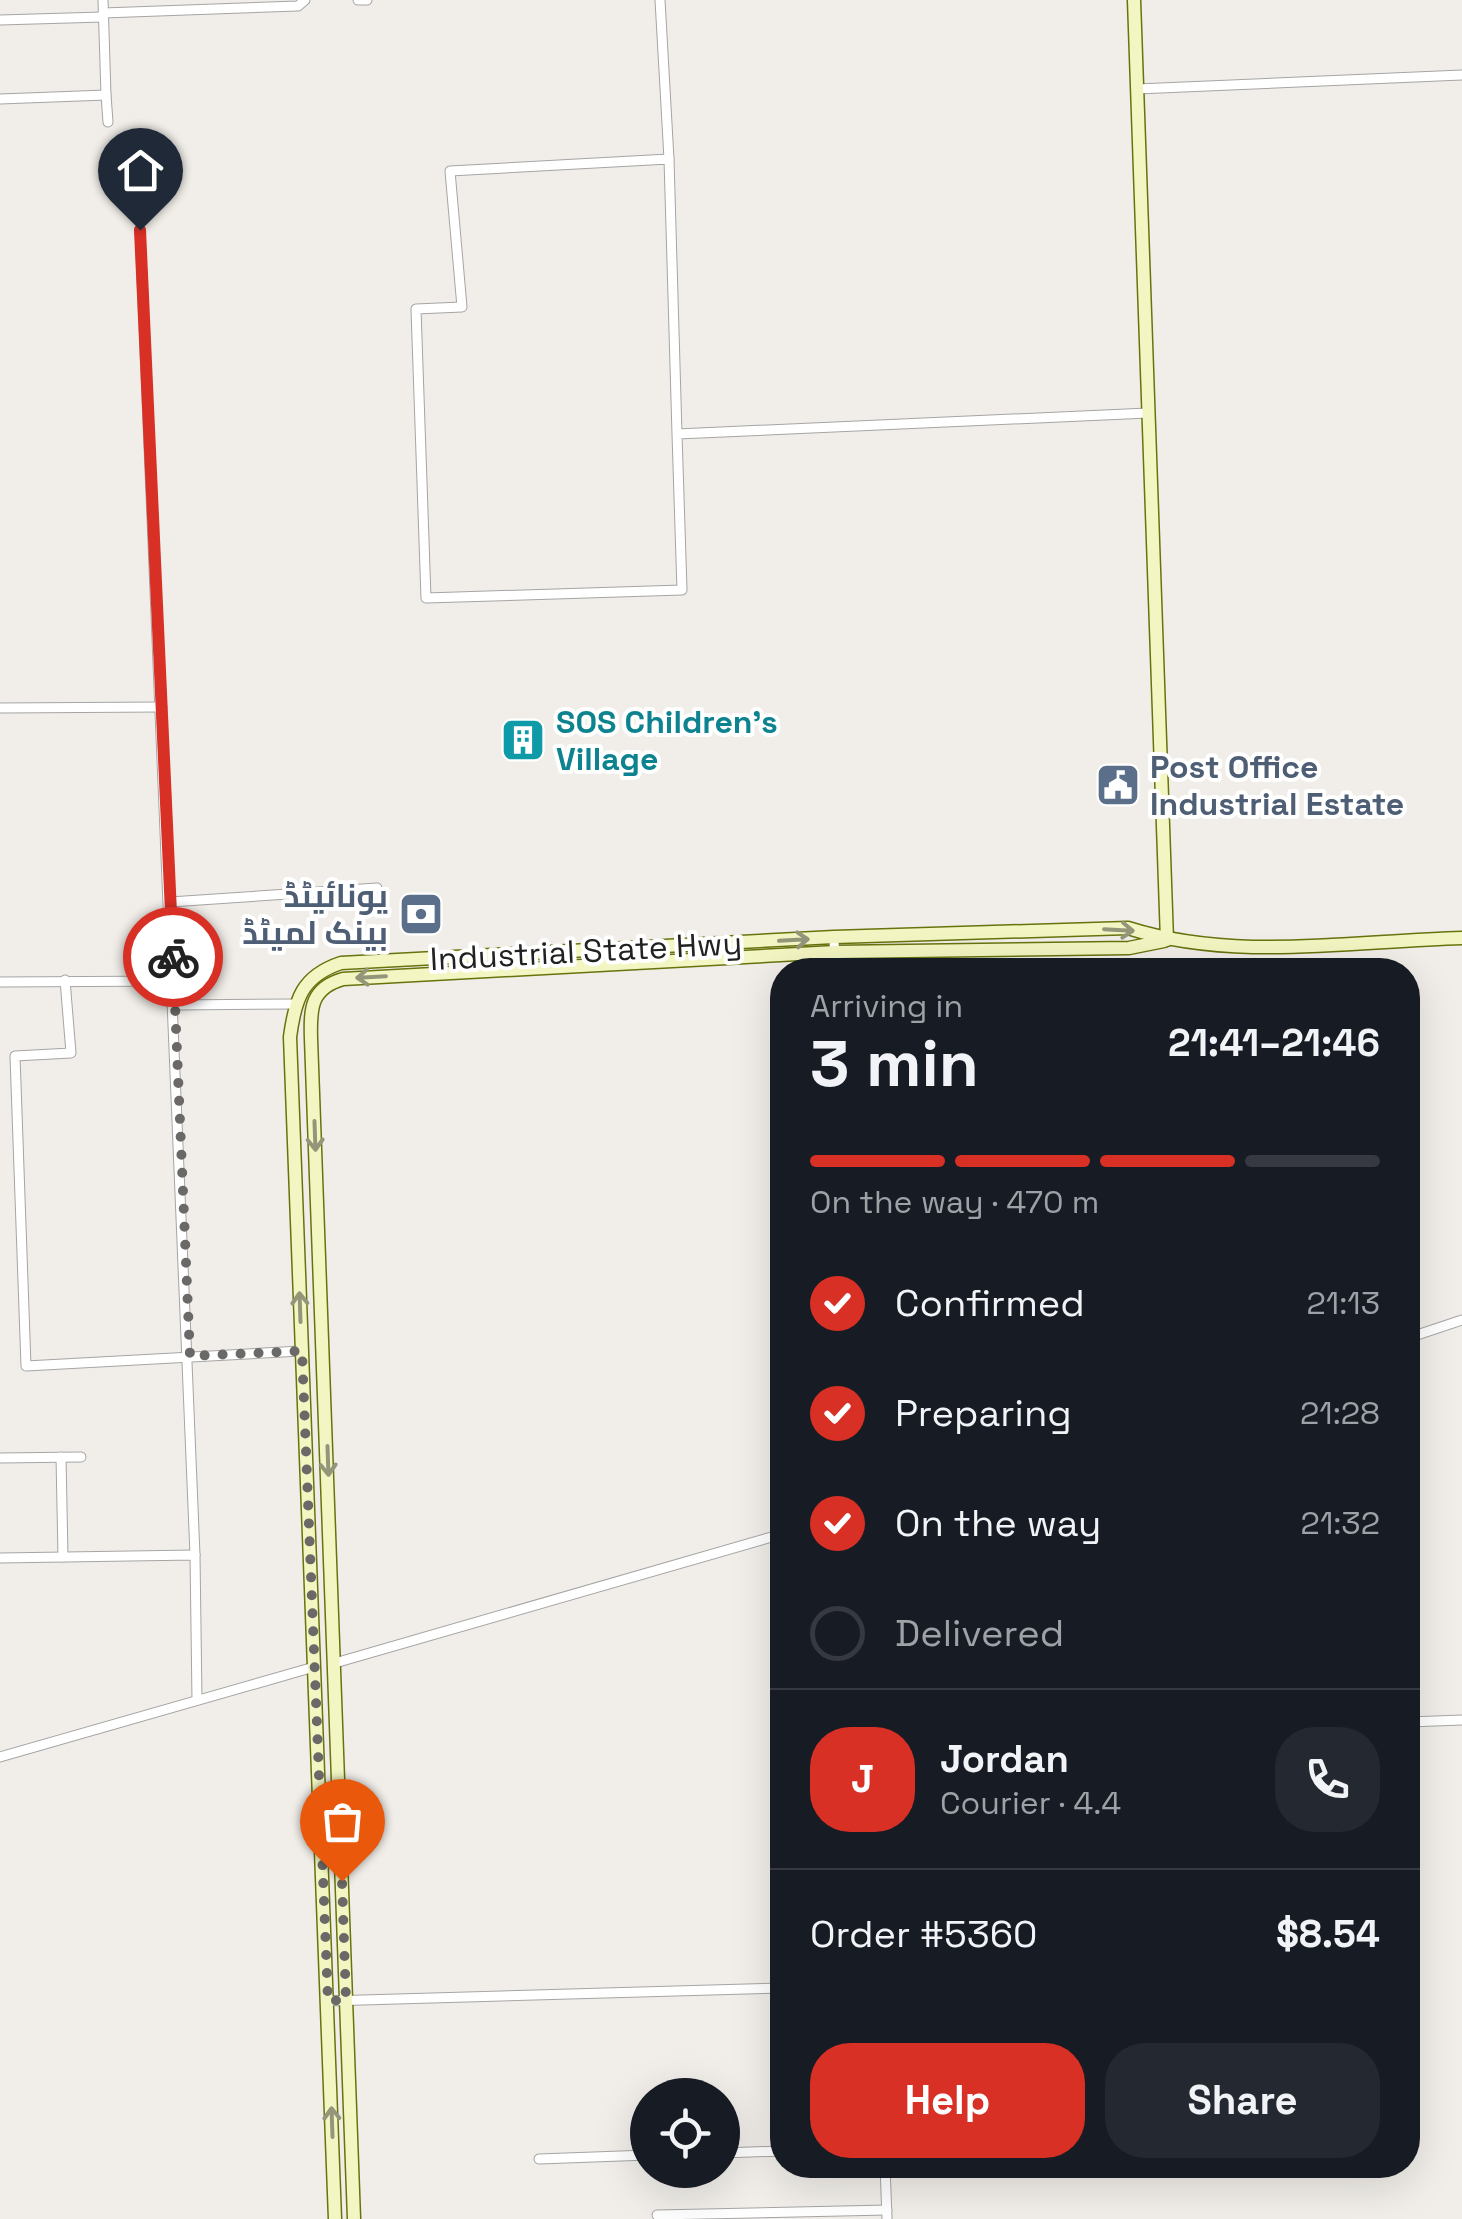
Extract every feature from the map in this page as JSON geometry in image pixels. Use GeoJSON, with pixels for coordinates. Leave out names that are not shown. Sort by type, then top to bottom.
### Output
{"type":"FeatureCollection","features":[{"type":"Feature","properties":{"kind":"main road"},"geometry":{"type":"LineString","coordinates":[[1134,0],[1167,940],[1227,948],[1462,938]]}},
{"type":"Feature","properties":{"kind":"main road","name":"Industrial State Hwy"},"geometry":{"type":"LineString","coordinates":[[295,1004],[309,978],[341,964],[834,937],[1128,928],[1167,940]]}},
{"type":"Feature","properties":{"kind":"main road","name":"Industrial State Hwy"},"geometry":{"type":"LineString","coordinates":[[354,2219],[310,1008],[320,989],[344,979],[835,952],[1129,948],[1167,940]]}},
{"type":"Feature","properties":{"kind":"main road"},"geometry":{"type":"LineString","coordinates":[[295,1004],[290,1037],[336,2219]]}},
{"type":"Feature","properties":{"kind":"main road"},"geometry":{"type":"LineString","coordinates":[[310,1572],[332,1571]]}},
{"type":"Feature","properties":{"kind":"main road"},"geometry":{"type":"LineString","coordinates":[[318,1763],[338,1762]]}},
{"type":"Feature","properties":{"kind":"street"},"geometry":{"type":"LineString","coordinates":[[103,0],[108,122]]}},
{"type":"Feature","properties":{"kind":"street"},"geometry":{"type":"LineString","coordinates":[[0,20],[298,6],[304,0]]}},
{"type":"Feature","properties":{"kind":"street"},"geometry":{"type":"LineString","coordinates":[[358,0],[367,0]]}},
{"type":"Feature","properties":{"kind":"street"},"geometry":{"type":"LineString","coordinates":[[660,0],[669,159],[682,590],[426,598],[416,309],[462,307],[450,171],[669,159]]}},
{"type":"Feature","properties":{"kind":"street"},"geometry":{"type":"LineString","coordinates":[[1137,90],[1462,75]]}},
{"type":"Feature","properties":{"kind":"street"},"geometry":{"type":"LineString","coordinates":[[0,98],[106,95]]}},
{"type":"Feature","properties":{"kind":"street"},"geometry":{"type":"LineString","coordinates":[[140,230],[190,1356],[197,1700]]}},
{"type":"Feature","properties":{"kind":"street"},"geometry":{"type":"LineString","coordinates":[[677,434],[1148,413]]}},
{"type":"Feature","properties":{"kind":"street"},"geometry":{"type":"LineString","coordinates":[[0,708],[162,707]]}},
{"type":"Feature","properties":{"kind":"street"},"geometry":{"type":"LineString","coordinates":[[170,902],[377,888]]}},
{"type":"Feature","properties":{"kind":"street"},"geometry":{"type":"LineString","coordinates":[[834,937],[835,958]]}},
{"type":"Feature","properties":{"kind":"street"},"geometry":{"type":"LineString","coordinates":[[65,980],[71,1054],[15,1056],[26,1366],[302,1351]]}},
{"type":"Feature","properties":{"kind":"street"},"geometry":{"type":"LineString","coordinates":[[0,982],[174,980]]}},
{"type":"Feature","properties":{"kind":"street"},"geometry":{"type":"LineString","coordinates":[[175,1005],[295,1004]]}},
{"type":"Feature","properties":{"kind":"street"},"geometry":{"type":"LineString","coordinates":[[1420,1334],[1462,1320]]}},
{"type":"Feature","properties":{"kind":"street"},"geometry":{"type":"LineString","coordinates":[[61,1457],[63,1557]]}},
{"type":"Feature","properties":{"kind":"street"},"geometry":{"type":"LineString","coordinates":[[0,1458],[81,1457]]}},
{"type":"Feature","properties":{"kind":"street"},"geometry":{"type":"LineString","coordinates":[[335,1663],[770,1537]]}},
{"type":"Feature","properties":{"kind":"street"},"geometry":{"type":"LineString","coordinates":[[0,1558],[195,1555]]}},
{"type":"Feature","properties":{"kind":"street"},"geometry":{"type":"LineString","coordinates":[[0,1756],[314,1667]]}},
{"type":"Feature","properties":{"kind":"street"},"geometry":{"type":"LineString","coordinates":[[1420,1722],[1462,1720]]}},
{"type":"Feature","properties":{"kind":"street"},"geometry":{"type":"LineString","coordinates":[[328,2001],[770,1988]]}},
{"type":"Feature","properties":{"kind":"street"},"geometry":{"type":"LineString","coordinates":[[740,2152],[770,2151]]}},
{"type":"Feature","properties":{"kind":"street"},"geometry":{"type":"LineString","coordinates":[[538,2159],[630,2156]]}},
{"type":"Feature","properties":{"kind":"street"},"geometry":{"type":"LineString","coordinates":[[657,2215],[887,2214],[885,2178]]}},
{"type":"Feature","properties":{"kind":"way so far"},"geometry":{"type":"LineString","coordinates":[[173,957],[190,1356],[302,1351],[328,2001],[346,2000],[342,1881]]}},
{"type":"Feature","properties":{"kind":"place","name":"SOS Children's Village"},"geometry":{"type":"Point","coordinates":[523,740]}},
{"type":"Feature","properties":{"kind":"place","name":"Post Office Industrial Estate"},"geometry":{"type":"Point","coordinates":[1118,785]}},
{"type":"Feature","properties":{"kind":"place","name":"یونائیٹڈ بینک لمیٹڈ"},"geometry":{"type":"Point","coordinates":[421,914]}},
{"type":"Feature","properties":{"kind":"route"},"geometry":{"type":"LineString","coordinates":[[140,230],[173,957]]}}]}
